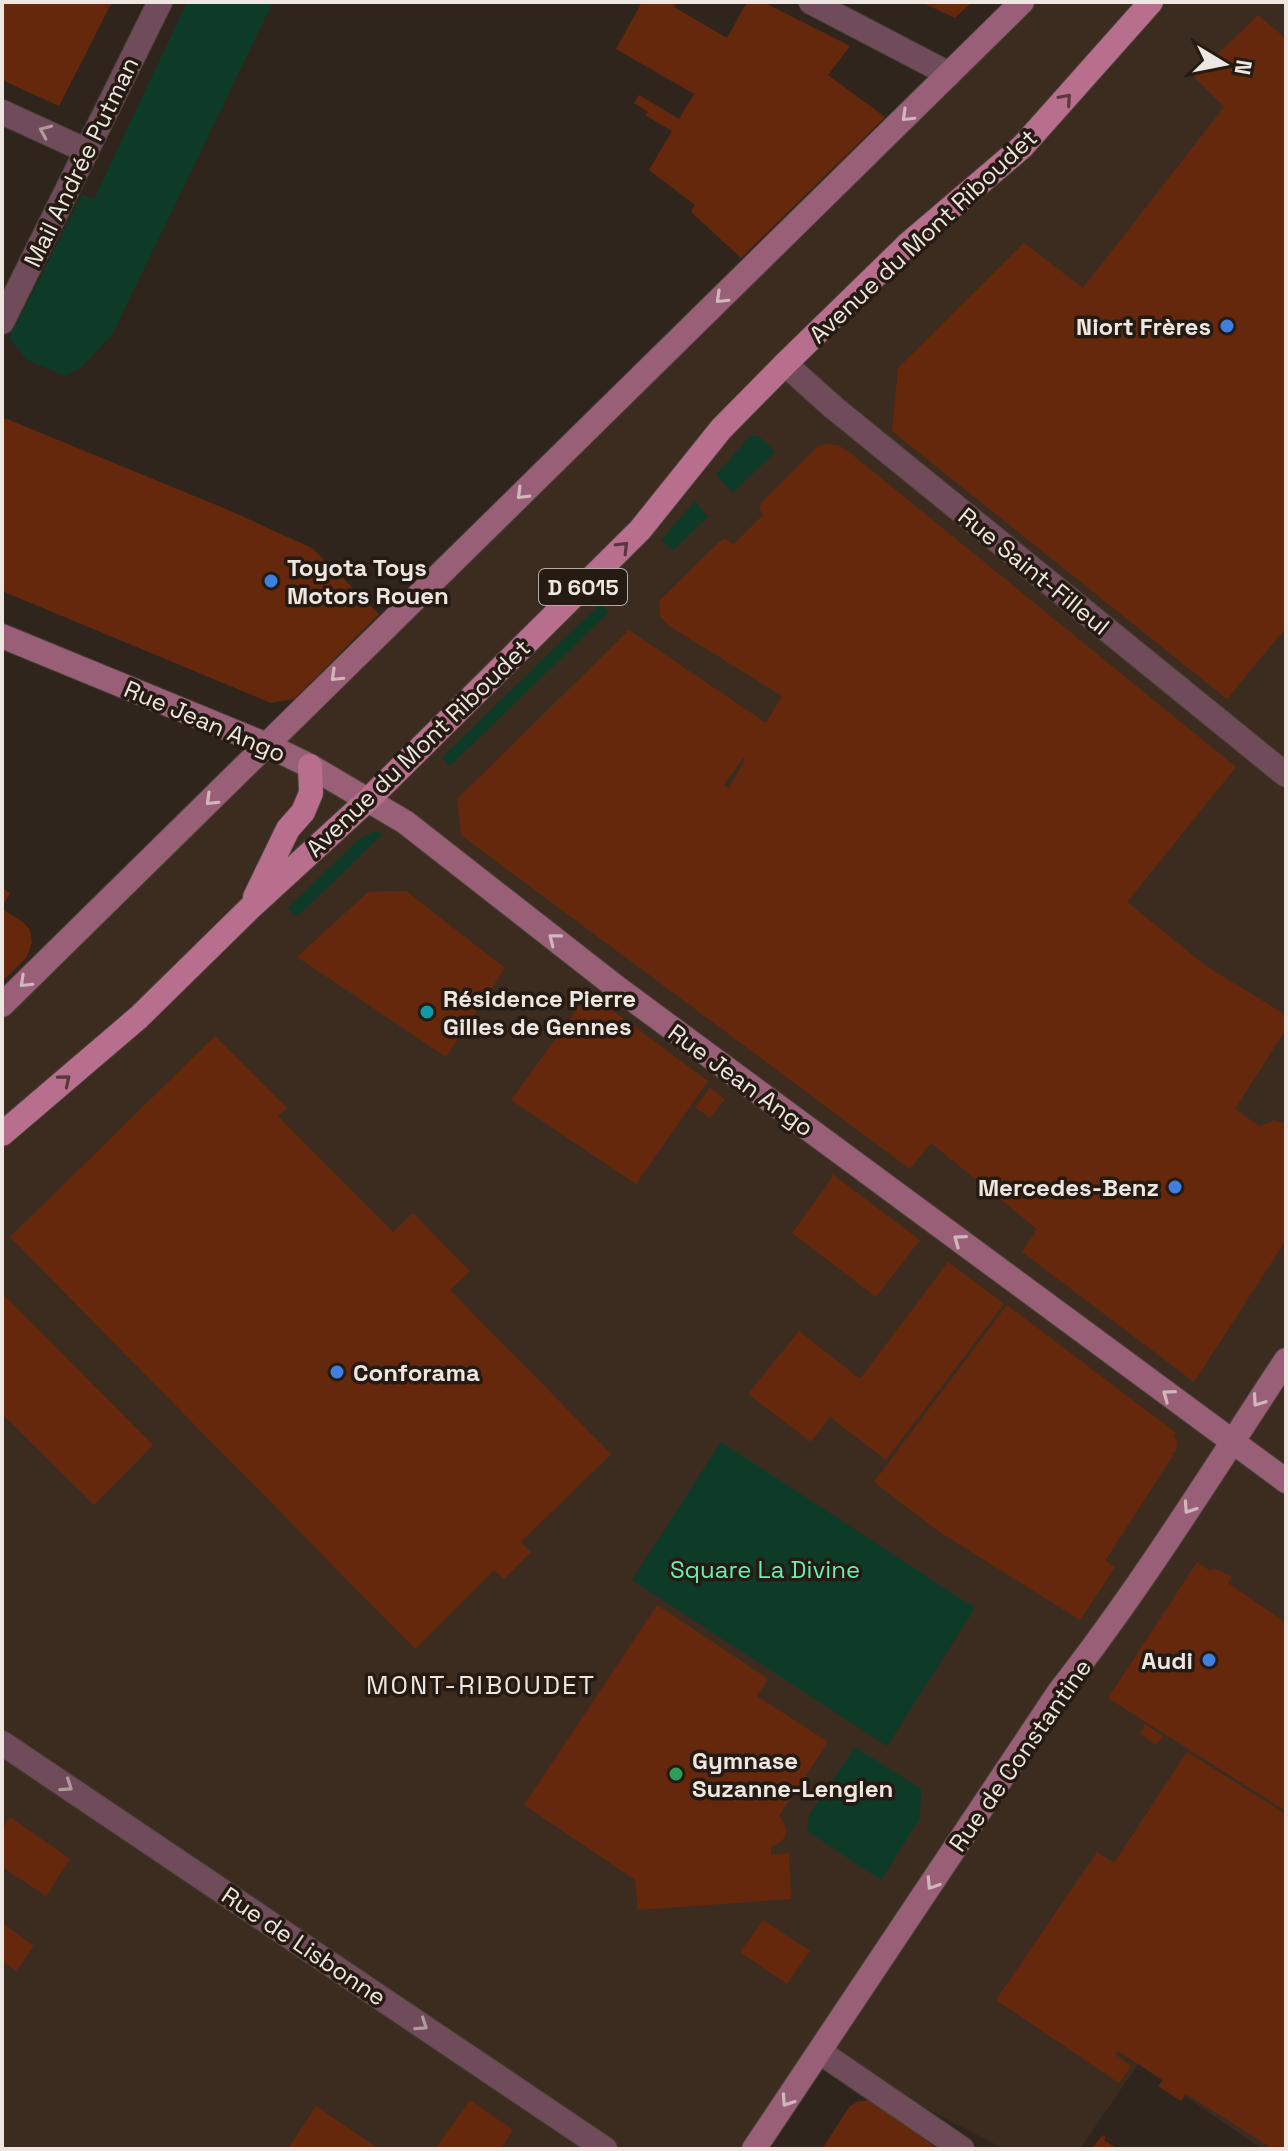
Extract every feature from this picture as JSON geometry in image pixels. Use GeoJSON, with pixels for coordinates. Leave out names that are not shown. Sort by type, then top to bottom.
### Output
{"type":"FeatureCollection","features":[{"type":"Feature","properties":{"kind":"main road","name":"Avenue du Mont Riboudet"},"geometry":{"type":"LineString","coordinates":[[2,1134],[139,1017],[249,909],[369,799],[640,530],[721,429],[785,364],[907,245],[1022,147],[1151,2]]}},
{"type":"Feature","properties":{"kind":"main road","name":"D 6015"},"geometry":{"type":"LineString","coordinates":[[249,909],[288,829],[303,812],[311,793],[310,766]]}},
{"type":"Feature","properties":{"kind":"street","name":"Mail Andrée Putman"},"geometry":{"type":"LineString","coordinates":[[2,322],[160,2]]}},
{"type":"Feature","properties":{"kind":"street"},"geometry":{"type":"LineString","coordinates":[[811,2],[949,74]]}},
{"type":"Feature","properties":{"kind":"street"},"geometry":{"type":"LineString","coordinates":[[2,1005],[1022,2]]}},
{"type":"Feature","properties":{"kind":"street"},"geometry":{"type":"LineString","coordinates":[[2,112],[87,151]]}},
{"type":"Feature","properties":{"kind":"street","name":"Rue Saint-Filleul"},"geometry":{"type":"LineString","coordinates":[[785,364],[844,416],[1286,775]]}},
{"type":"Feature","properties":{"kind":"street","name":"Rue Jean Ango"},"geometry":{"type":"LineString","coordinates":[[2,636],[267,745],[369,799],[429,840],[616,987],[1286,1481]]}},
{"type":"Feature","properties":{"kind":"street","name":"Rue de Constantine"},"geometry":{"type":"LineString","coordinates":[[754,2149],[1059,1692],[1091,1652],[1189,1509],[1286,1360]]}},
{"type":"Feature","properties":{"kind":"street","name":"Rue de Lisbonne"},"geometry":{"type":"LineString","coordinates":[[2,1743],[605,2149]]}},
{"type":"Feature","properties":{"kind":"street"},"geometry":{"type":"LineString","coordinates":[[820,2052],[962,2149]]}},
{"type":"Feature","properties":{"kind":"shaded area"},"geometry":{"type":"Polygon","coordinates":[[[1022,2],[1286,2],[1286,2149],[1262,2149],[1138,2064],[1080,2149],[1004,2149],[820,2053],[760,2149],[2,2149],[2,1005],[1022,2]]]}},
{"type":"Feature","properties":{"kind":"green space"},"geometry":{"type":"Polygon","coordinates":[[[187,2],[273,2],[112,335],[79,369],[65,376],[27,360],[9,338],[82,195],[94,199],[187,2]]]}},
{"type":"Feature","properties":{"kind":"green space"},"geometry":{"type":"Polygon","coordinates":[[[751,435],[760,437],[775,452],[733,493],[716,475],[751,435]]]}},
{"type":"Feature","properties":{"kind":"green space"},"geometry":{"type":"Polygon","coordinates":[[[695,501],[708,517],[672,551],[661,540],[695,501]]]}},
{"type":"Feature","properties":{"kind":"green space"},"geometry":{"type":"Polygon","coordinates":[[[601,603],[609,612],[450,766],[442,757],[601,603]]]}},
{"type":"Feature","properties":{"kind":"green space"},"geometry":{"type":"Polygon","coordinates":[[[375,831],[383,834],[297,917],[288,908],[357,841],[375,831]]]}},
{"type":"Feature","properties":{"kind":"green space","name":"Square La Divine"},"geometry":{"type":"Polygon","coordinates":[[[721,1442],[975,1608],[887,1746],[632,1580],[721,1442]]]}},
{"type":"Feature","properties":{"kind":"green space"},"geometry":{"type":"Polygon","coordinates":[[[855,1747],[921,1789],[920,1818],[881,1880],[807,1831],[809,1815],[855,1747]]]}},
{"type":"Feature","properties":{"kind":"building"},"geometry":{"type":"Polygon","coordinates":[[[2,2],[112,2],[59,106],[2,80],[2,2]]]}},
{"type":"Feature","properties":{"kind":"building"},"geometry":{"type":"Polygon","coordinates":[[[642,2],[677,2],[674,7],[727,38],[747,2],[763,2],[850,46],[828,75],[885,117],[741,258],[691,212],[695,205],[649,170],[672,131],[645,115],[648,112],[634,103],[639,95],[679,119],[694,94],[616,49],[642,2]]]}},
{"type":"Feature","properties":{"kind":"building"},"geometry":{"type":"Polygon","coordinates":[[[921,2],[972,2],[955,18],[921,2]]]}},
{"type":"Feature","properties":{"kind":"building"},"geometry":{"type":"Polygon","coordinates":[[[1258,15],[1286,39],[1286,631],[1227,699],[892,431],[898,368],[1024,243],[1083,288],[1224,107],[1194,77],[1258,15]]]}},
{"type":"Feature","properties":{"kind":"building"},"geometry":{"type":"Polygon","coordinates":[[[2,417],[226,509],[312,548],[379,614],[294,699],[271,703],[2,591],[2,417]]]}},
{"type":"Feature","properties":{"kind":"building"},"geometry":{"type":"Polygon","coordinates":[[[838,445],[849,452],[1236,767],[1127,902],[1206,966],[1286,1015],[1286,1029],[1235,1109],[1259,1126],[1273,1120],[1286,1124],[1286,1240],[1194,1382],[1022,1252],[1037,1229],[931,1143],[910,1169],[461,835],[457,799],[629,630],[766,723],[782,696],[669,626],[660,616],[659,601],[719,542],[725,539],[734,544],[763,515],[759,507],[762,502],[818,446],[838,445]],[[743,758],[724,785],[729,788],[745,760],[743,758]]]}},
{"type":"Feature","properties":{"kind":"building"},"geometry":{"type":"Polygon","coordinates":[[[2,888],[10,893],[2,907],[2,888]]]}},
{"type":"Feature","properties":{"kind":"building","name":"Résidence Pierre Gilles de Gennes"},"geometry":{"type":"Polygon","coordinates":[[[406,891],[505,968],[446,1057],[297,957],[368,892],[406,891]]]}},
{"type":"Feature","properties":{"kind":"building"},"geometry":{"type":"Polygon","coordinates":[[[2,909],[23,922],[30,930],[32,942],[27,957],[2,982],[2,909]]]}},
{"type":"Feature","properties":{"kind":"building"},"geometry":{"type":"Polygon","coordinates":[[[589,993],[708,1081],[636,1184],[511,1100],[589,993]]]}},
{"type":"Feature","properties":{"kind":"building","name":"Conforama"},"geometry":{"type":"Polygon","coordinates":[[[215,1036],[287,1108],[278,1116],[393,1232],[413,1213],[470,1271],[450,1290],[611,1454],[521,1542],[531,1552],[504,1579],[494,1570],[415,1649],[10,1237],[215,1036]]]}},
{"type":"Feature","properties":{"kind":"building"},"geometry":{"type":"Polygon","coordinates":[[[710,1088],[725,1099],[710,1118],[695,1107],[710,1088]]]}},
{"type":"Feature","properties":{"kind":"building"},"geometry":{"type":"Polygon","coordinates":[[[832,1174],[920,1240],[876,1297],[792,1233],[832,1174]]]}},
{"type":"Feature","properties":{"kind":"building"},"geometry":{"type":"Polygon","coordinates":[[[948,1262],[1004,1304],[886,1460],[830,1417],[811,1442],[748,1394],[799,1331],[860,1379],[948,1262]]]}},
{"type":"Feature","properties":{"kind":"building"},"geometry":{"type":"Polygon","coordinates":[[[2,1293],[153,1445],[94,1505],[2,1414],[2,1293]]]}},
{"type":"Feature","properties":{"kind":"building"},"geometry":{"type":"Polygon","coordinates":[[[1007,1305],[1175,1432],[1174,1438],[1177,1439],[1176,1452],[1173,1452],[1105,1561],[1115,1567],[1080,1620],[938,1531],[874,1482],[1007,1305]]]}},
{"type":"Feature","properties":{"kind":"building","name":"Audi"},"geometry":{"type":"Polygon","coordinates":[[[1197,1562],[1210,1571],[1213,1568],[1232,1577],[1228,1583],[1286,1623],[1286,1811],[1108,1698],[1197,1562]]]}},
{"type":"Feature","properties":{"kind":"building","name":"Gymnase Suzanne-Lenglen"},"geometry":{"type":"Polygon","coordinates":[[[657,1605],[768,1679],[757,1696],[828,1742],[779,1816],[786,1834],[782,1841],[771,1847],[771,1855],[789,1853],[791,1899],[638,1910],[635,1880],[524,1805],[657,1605]]]}},
{"type":"Feature","properties":{"kind":"building"},"geometry":{"type":"Polygon","coordinates":[[[1145,1724],[1163,1736],[1156,1745],[1140,1734],[1145,1724]]]}},
{"type":"Feature","properties":{"kind":"building"},"geometry":{"type":"Polygon","coordinates":[[[1187,1752],[1286,1814],[1286,2149],[1273,2149],[1186,2094],[1181,2101],[1158,2086],[1163,2080],[1118,2051],[1115,2054],[1131,2066],[1119,2083],[996,2000],[1097,1852],[1114,1863],[1187,1752]]]}},
{"type":"Feature","properties":{"kind":"building"},"geometry":{"type":"Polygon","coordinates":[[[10,1817],[70,1859],[46,1896],[2,1867],[2,1830],[10,1817]]]}},
{"type":"Feature","properties":{"kind":"building"},"geometry":{"type":"Polygon","coordinates":[[[763,1920],[810,1951],[787,1984],[740,1952],[763,1920]]]}},
{"type":"Feature","properties":{"kind":"building"},"geometry":{"type":"Polygon","coordinates":[[[2,1923],[34,1946],[16,1971],[2,1961],[2,1923]]]}},
{"type":"Feature","properties":{"kind":"building"},"geometry":{"type":"Polygon","coordinates":[[[470,2100],[513,2130],[501,2149],[435,2149],[470,2100]]]}},
{"type":"Feature","properties":{"kind":"building"},"geometry":{"type":"Polygon","coordinates":[[[873,2100],[937,2149],[822,2149],[850,2106],[859,2101],[873,2100]]]}},
{"type":"Feature","properties":{"kind":"building"},"geometry":{"type":"Polygon","coordinates":[[[316,2106],[379,2149],[288,2149],[316,2106]]]}},
{"type":"Feature","properties":{"kind":"building"},"geometry":{"type":"Polygon","coordinates":[[[1103,2135],[1106,2137],[1104,2140],[1118,2149],[1091,2149],[1103,2135]]]}},
{"type":"Feature","properties":{"kind":"place","name":"Niort Frères"},"geometry":{"type":"Point","coordinates":[1227,326]}},
{"type":"Feature","properties":{"kind":"place","name":"Toyota Toys Motors Rouen"},"geometry":{"type":"Point","coordinates":[271,581]}},
{"type":"Feature","properties":{"kind":"place","name":"Résidence Pierre Gilles de Gennes"},"geometry":{"type":"Point","coordinates":[427,1012]}},
{"type":"Feature","properties":{"kind":"place","name":"Mercedes-Benz"},"geometry":{"type":"Point","coordinates":[1175,1187]}},
{"type":"Feature","properties":{"kind":"place","name":"Conforama"},"geometry":{"type":"Point","coordinates":[337,1372]}},
{"type":"Feature","properties":{"kind":"place","name":"Audi"},"geometry":{"type":"Point","coordinates":[1209,1660]}},
{"type":"Feature","properties":{"kind":"place","name":"Gymnase Suzanne-Lenglen"},"geometry":{"type":"Point","coordinates":[676,1774]}},
{"type":"Feature","properties":{"kind":"district","name":"MONT-RIBOUDET"},"geometry":{"type":"Point","coordinates":[481,1685]}}]}
